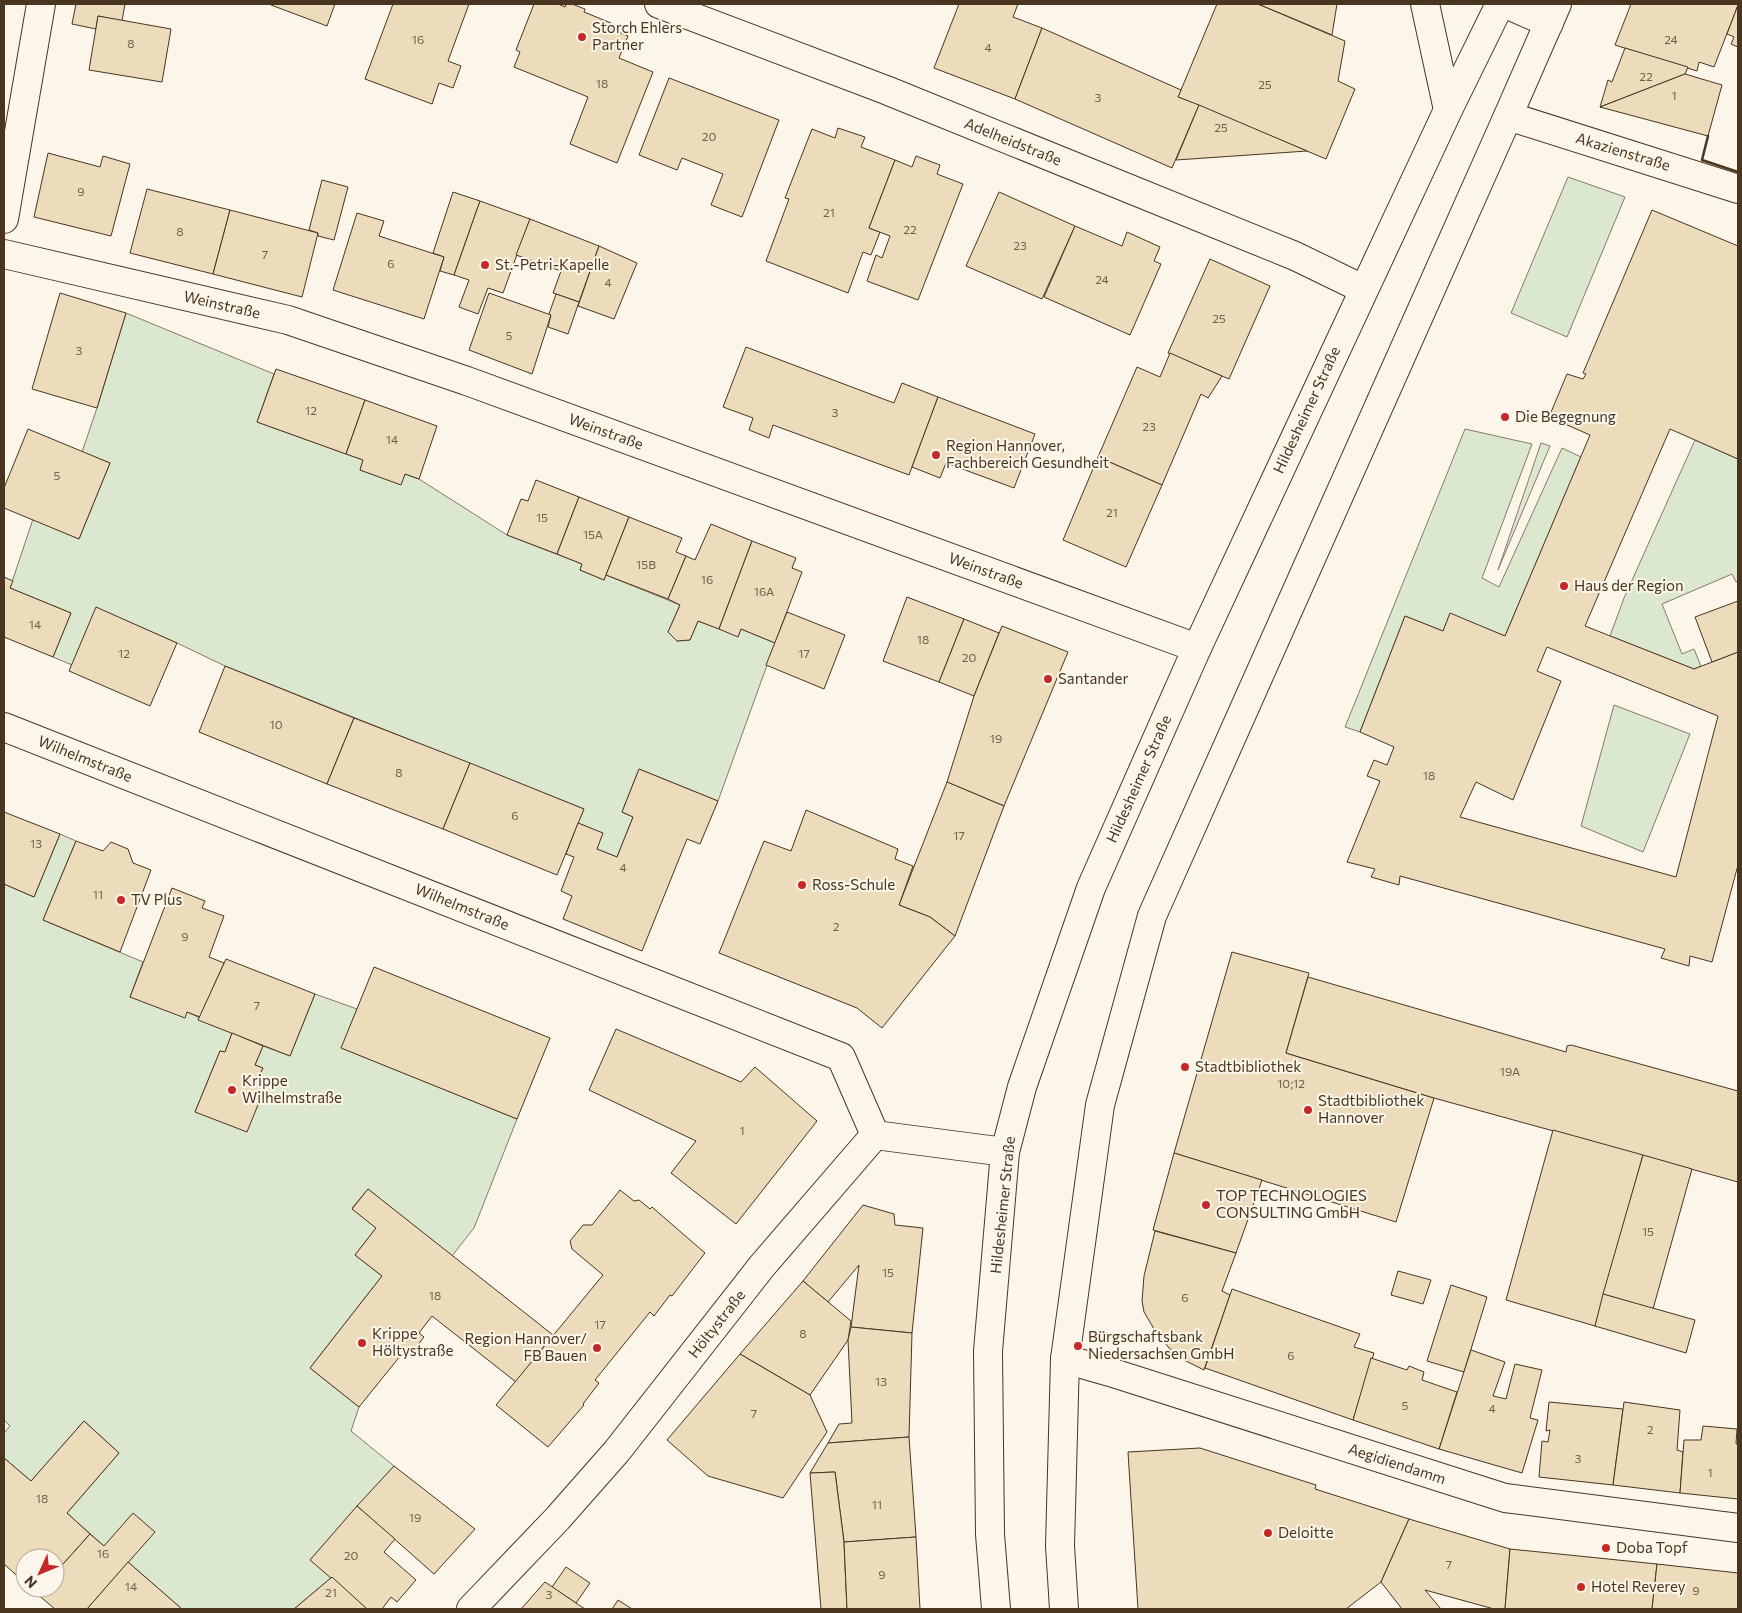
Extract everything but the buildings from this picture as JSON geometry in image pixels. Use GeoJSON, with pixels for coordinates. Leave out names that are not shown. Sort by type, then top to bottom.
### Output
{"type":"FeatureCollection","features":[{"type":"Feature","properties":{"kind":"street"},"geometry":{"type":"LineString","coordinates":[[4,219],[41,4]]}},
{"type":"Feature","properties":{"kind":"street","name":"Adelheidstraße"},"geometry":{"type":"LineString","coordinates":[[659,4],[886,90],[1295,256],[1363,289]]}},
{"type":"Feature","properties":{"kind":"street"},"geometry":{"type":"LineString","coordinates":[[1425,4],[1448,110]]}},
{"type":"Feature","properties":{"kind":"street","name":"Hildesheimer Straße"},"geometry":{"type":"LineString","coordinates":[[996,1609],[990,1534],[988,1351],[1005,1152],[1022,1087],[1091,888],[1197,648],[1363,289],[1500,4]]}},
{"type":"Feature","properties":{"kind":"street"},"geometry":{"type":"LineString","coordinates":[[1064,1609],[1060,1546],[1065,1359],[1100,1106],[1152,916],[1553,13],[1506,4]]}},
{"type":"Feature","properties":{"kind":"street","name":"Akazienstraße"},"geometry":{"type":"LineString","coordinates":[[1508,116],[1738,189]]}},
{"type":"Feature","properties":{"kind":"street","name":"Weinstraße"},"geometry":{"type":"LineString","coordinates":[[4,254],[288,320],[467,381],[1197,648]]}},
{"type":"Feature","properties":{"kind":"street","name":"Wilhelmstraße"},"geometry":{"type":"LineString","coordinates":[[4,727],[841,1057],[875,1135]]}},
{"type":"Feature","properties":{"kind":"street"},"geometry":{"type":"LineString","coordinates":[[875,1135],[1005,1152]]}},
{"type":"Feature","properties":{"kind":"street","name":"Höltystraße"},"geometry":{"type":"LineString","coordinates":[[471,1609],[558,1518],[617,1452],[762,1266],[875,1135]]}},
{"type":"Feature","properties":{"kind":"street","name":"Aegidiendamm"},"geometry":{"type":"LineString","coordinates":[[1065,1359],[1505,1498],[1738,1528]]}},
{"type":"Feature","properties":{"kind":"green space"},"geometry":{"type":"Polygon","coordinates":[[[1568,177],[1625,197],[1567,337],[1511,313],[1568,177]]]}},
{"type":"Feature","properties":{"kind":"green space"},"geometry":{"type":"Polygon","coordinates":[[[126,313],[274,374],[257,422],[363,460],[360,470],[401,484],[405,474],[419,479],[507,535],[582,564],[580,570],[604,580],[606,575],[680,605],[668,632],[677,641],[690,640],[698,621],[738,636],[741,629],[775,643],[718,801],[639,769],[622,812],[633,817],[617,857],[597,849],[602,833],[578,823],[584,809],[225,666],[97,608],[72,665],[53,657],[71,613],[10,588],[33,519],[79,539],[110,463],[82,452],[126,313]]]}},
{"type":"Feature","properties":{"kind":"green space"},"geometry":{"type":"Polygon","coordinates":[[[1465,429],[1532,444],[1482,578],[1499,587],[1562,448],[1581,457],[1505,636],[1450,614],[1443,631],[1405,616],[1360,732],[1345,727],[1465,429]]]}},
{"type":"Feature","properties":{"kind":"green space"},"geometry":{"type":"Polygon","coordinates":[[[1695,440],[1738,459],[1738,581],[1736,582],[1732,574],[1662,604],[1682,654],[1694,649],[1701,666],[1694,669],[1610,636],[1624,598],[1695,440]]]}},
{"type":"Feature","properties":{"kind":"green space"},"geometry":{"type":"Polygon","coordinates":[[[1541,443],[1550,446],[1498,570],[1541,443]]]}},
{"type":"Feature","properties":{"kind":"green space"},"geometry":{"type":"Polygon","coordinates":[[[1614,705],[1690,734],[1643,852],[1581,826],[1614,705]]]}},
{"type":"Feature","properties":{"kind":"green space"},"geometry":{"type":"Polygon","coordinates":[[[60,834],[76,841],[43,920],[143,962],[130,997],[187,1012],[232,1033],[225,1052],[220,1051],[195,1112],[267,1082],[268,1079],[259,1076],[263,1068],[255,1065],[263,1046],[290,1056],[315,994],[357,1009],[342,1048],[517,1119],[474,1228],[452,1256],[368,1189],[352,1208],[376,1228],[355,1255],[382,1276],[310,1368],[359,1407],[351,1431],[394,1466],[310,1560],[332,1577],[294,1609],[182,1609],[128,1562],[104,1546],[67,1513],[119,1453],[84,1421],[31,1481],[4,1458],[4,1433],[10,1426],[4,1420],[4,884],[34,897],[60,834]]]}},
{"type":"Feature","properties":{"kind":"wall"},"geometry":{"type":"LineString","coordinates":[[1708,136],[1702,160],[1738,172]]}},
{"type":"Feature","properties":{"kind":"place","name":"Storch Ehlers Partner"},"geometry":{"type":"Point","coordinates":[582,37]}},
{"type":"Feature","properties":{"kind":"place","name":"St.-Petri-Kapelle"},"geometry":{"type":"Point","coordinates":[485,265]}},
{"type":"Feature","properties":{"kind":"place","name":"Die Begegnung"},"geometry":{"type":"Point","coordinates":[1505,417]}},
{"type":"Feature","properties":{"kind":"place","name":"Region Hannover, Fachbereich Gesundheit"},"geometry":{"type":"Point","coordinates":[936,455]}},
{"type":"Feature","properties":{"kind":"place","name":"Haus der Region"},"geometry":{"type":"Point","coordinates":[1564,586]}},
{"type":"Feature","properties":{"kind":"place","name":"Santander"},"geometry":{"type":"Point","coordinates":[1048,679]}},
{"type":"Feature","properties":{"kind":"place","name":"Ross-Schule"},"geometry":{"type":"Point","coordinates":[802,885]}},
{"type":"Feature","properties":{"kind":"place","name":"TV Plus"},"geometry":{"type":"Point","coordinates":[121,900]}},
{"type":"Feature","properties":{"kind":"place","name":"Stadtbibliothek"},"geometry":{"type":"Point","coordinates":[1185,1067]}},
{"type":"Feature","properties":{"kind":"place","name":"Krippe Wilhelmstraße"},"geometry":{"type":"Point","coordinates":[232,1090]}},
{"type":"Feature","properties":{"kind":"place","name":"Stadtbibliothek Hannover"},"geometry":{"type":"Point","coordinates":[1308,1110]}},
{"type":"Feature","properties":{"kind":"place","name":"TOP TECHNOLOGIES CONSULTING GmbH"},"geometry":{"type":"Point","coordinates":[1206,1205]}},
{"type":"Feature","properties":{"kind":"place","name":"Krippe Höltystraße"},"geometry":{"type":"Point","coordinates":[362,1343]}},
{"type":"Feature","properties":{"kind":"place","name":"Bürgschaftsbank Niedersachsen GmbH"},"geometry":{"type":"Point","coordinates":[1078,1346]}},
{"type":"Feature","properties":{"kind":"place","name":"Region Hannover/ FB Bauen"},"geometry":{"type":"Point","coordinates":[597,1348]}},
{"type":"Feature","properties":{"kind":"place","name":"Deloitte"},"geometry":{"type":"Point","coordinates":[1268,1533]}},
{"type":"Feature","properties":{"kind":"place","name":"Doba Topf"},"geometry":{"type":"Point","coordinates":[1606,1548]}},
{"type":"Feature","properties":{"kind":"place","name":"Hotel Reverey"},"geometry":{"type":"Point","coordinates":[1581,1587]}}]}
